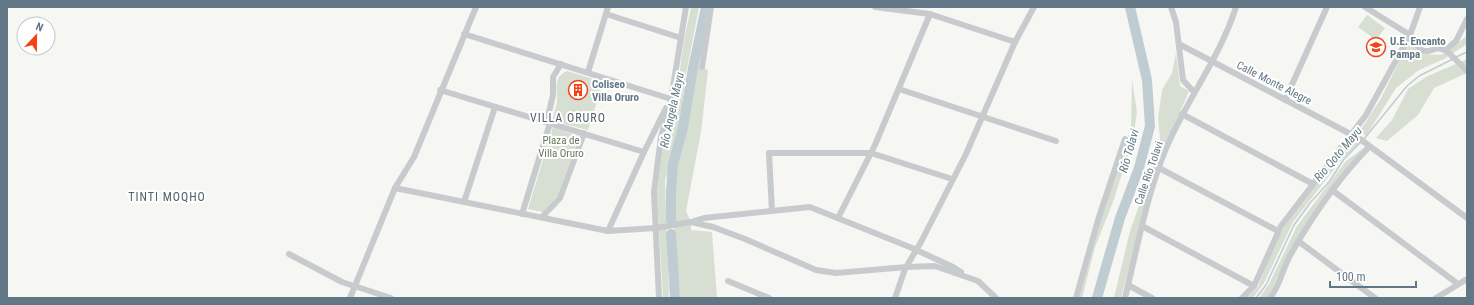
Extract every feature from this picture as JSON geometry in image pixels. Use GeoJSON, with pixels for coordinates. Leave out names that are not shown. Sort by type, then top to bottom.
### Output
{"type":"FeatureCollection","features":[{"type":"Feature","properties":{"kind":"street"},"geometry":{"type":"LineString","coordinates":[[350,298],[376,239],[395,188],[414,157],[440,90],[476,7]]}},
{"type":"Feature","properties":{"kind":"street"},"geometry":{"type":"LineString","coordinates":[[588,72],[608,7]]}},
{"type":"Feature","properties":{"kind":"street"},"geometry":{"type":"LineString","coordinates":[[659,298],[654,192],[661,138],[671,99],[686,7]]}},
{"type":"Feature","properties":{"kind":"street"},"geometry":{"type":"LineString","coordinates":[[702,68],[711,7]]}},
{"type":"Feature","properties":{"kind":"street"},"geometry":{"type":"LineString","coordinates":[[876,7],[930,14],[1014,42]]}},
{"type":"Feature","properties":{"kind":"street"},"geometry":{"type":"LineString","coordinates":[[895,298],[907,267],[966,154],[1014,42],[1034,7]]}},
{"type":"Feature","properties":{"kind":"street"},"geometry":{"type":"LineString","coordinates":[[1171,7],[1176,22],[1183,80],[1194,92]]}},
{"type":"Feature","properties":{"kind":"street","name":"Calle Río Tolavi"},"geometry":{"type":"LineString","coordinates":[[1125,298],[1142,226],[1159,168],[1182,114],[1211,62],[1236,7]]}},
{"type":"Feature","properties":{"kind":"street"},"geometry":{"type":"LineString","coordinates":[[1285,100],[1327,7]]}},
{"type":"Feature","properties":{"kind":"street"},"geometry":{"type":"LineString","coordinates":[[1365,7],[1410,35],[1417,46],[1423,51],[1438,48],[1446,50],[1467,71]]}},
{"type":"Feature","properties":{"kind":"street"},"geometry":{"type":"LineString","coordinates":[[1242,298],[1254,286],[1278,231],[1352,134],[1377,97],[1410,35],[1420,7]]}},
{"type":"Feature","properties":{"kind":"street"},"geometry":{"type":"LineString","coordinates":[[606,14],[681,38]]}},
{"type":"Feature","properties":{"kind":"street"},"geometry":{"type":"LineString","coordinates":[[838,218],[871,153],[930,14]]}},
{"type":"Feature","properties":{"kind":"street"},"geometry":{"type":"LineString","coordinates":[[1446,50],[1456,41],[1467,19]]}},
{"type":"Feature","properties":{"kind":"street"},"geometry":{"type":"LineString","coordinates":[[464,34],[671,99]]}},
{"type":"Feature","properties":{"kind":"street","name":"Calle Monte Alegre"},"geometry":{"type":"LineString","coordinates":[[1179,44],[1352,134],[1467,218]]}},
{"type":"Feature","properties":{"kind":"street"},"geometry":{"type":"LineString","coordinates":[[522,214],[550,123],[548,116],[553,95],[553,77],[561,64]]}},
{"type":"Feature","properties":{"kind":"street"},"geometry":{"type":"LineString","coordinates":[[899,88],[1056,141]]}},
{"type":"Feature","properties":{"kind":"street"},"geometry":{"type":"LineString","coordinates":[[440,90],[644,152]]}},
{"type":"Feature","properties":{"kind":"street"},"geometry":{"type":"LineString","coordinates":[[608,232],[644,152],[671,99]]}},
{"type":"Feature","properties":{"kind":"street"},"geometry":{"type":"LineString","coordinates":[[464,202],[495,107]]}},
{"type":"Feature","properties":{"kind":"street"},"geometry":{"type":"LineString","coordinates":[[1182,114],[1313,184]]}},
{"type":"Feature","properties":{"kind":"street"},"geometry":{"type":"LineString","coordinates":[[542,217],[560,198],[584,133]]}},
{"type":"Feature","properties":{"kind":"street"},"geometry":{"type":"LineString","coordinates":[[1076,298],[1098,220],[1125,139]]}},
{"type":"Feature","properties":{"kind":"street"},"geometry":{"type":"LineString","coordinates":[[1281,298],[1272,296],[1284,266],[1298,241],[1332,190],[1368,145]]}},
{"type":"Feature","properties":{"kind":"street"},"geometry":{"type":"LineString","coordinates":[[772,211],[769,153],[871,153],[952,179]]}},
{"type":"Feature","properties":{"kind":"street"},"geometry":{"type":"LineString","coordinates":[[1159,168],[1278,231]]}},
{"type":"Feature","properties":{"kind":"street"},"geometry":{"type":"LineString","coordinates":[[395,188],[542,217],[608,232],[656,228],[691,222],[704,218],[810,207],[916,250],[953,267],[965,275]]}},
{"type":"Feature","properties":{"kind":"street"},"geometry":{"type":"LineString","coordinates":[[1332,190],[1458,284]]}},
{"type":"Feature","properties":{"kind":"street"},"geometry":{"type":"LineString","coordinates":[[691,222],[713,227],[745,239],[816,270],[836,273],[935,266],[965,275],[978,281],[996,298]]}},
{"type":"Feature","properties":{"kind":"street"},"geometry":{"type":"LineString","coordinates":[[1142,226],[1254,286]]}},
{"type":"Feature","properties":{"kind":"street"},"geometry":{"type":"LineString","coordinates":[[1298,241],[1375,298]]}},
{"type":"Feature","properties":{"kind":"street"},"geometry":{"type":"LineString","coordinates":[[289,254],[342,282],[391,298]]}},
{"type":"Feature","properties":{"kind":"street"},"geometry":{"type":"LineString","coordinates":[[1436,298],[1467,279]]}},
{"type":"Feature","properties":{"kind":"street"},"geometry":{"type":"LineString","coordinates":[[728,281],[769,298]]}},
{"type":"Feature","properties":{"kind":"street"},"geometry":{"type":"LineString","coordinates":[[1128,286],[1152,298]]}},
{"type":"Feature","properties":{"kind":"green space"},"geometry":{"type":"Polygon","coordinates":[[[691,7],[699,7],[686,74],[679,125],[665,181],[669,298],[663,298],[657,194],[662,152],[676,98],[684,40],[691,7]]]}},
{"type":"Feature","properties":{"kind":"green space"},"geometry":{"type":"Polygon","coordinates":[[[1367,15],[1385,28],[1376,40],[1358,27],[1367,15]]]}},
{"type":"Feature","properties":{"kind":"green space"},"geometry":{"type":"Polygon","coordinates":[[[1467,36],[1467,44],[1444,59],[1419,70],[1396,88],[1366,136],[1360,131],[1380,100],[1409,42],[1421,54],[1441,55],[1467,36]]]}},
{"type":"Feature","properties":{"kind":"green space"},"geometry":{"type":"Polygon","coordinates":[[[1176,53],[1180,86],[1189,91],[1157,166],[1121,298],[1114,298],[1130,231],[1157,155],[1160,138],[1158,118],[1162,90],[1172,73],[1176,53]]]}},
{"type":"Feature","properties":{"kind":"green space"},"geometry":{"type":"Polygon","coordinates":[[[1467,59],[1467,73],[1434,88],[1418,115],[1387,141],[1376,138],[1392,120],[1408,89],[1426,77],[1467,59]]]}},
{"type":"Feature","properties":{"kind":"green space"},"geometry":{"type":"Polygon","coordinates":[[[697,65],[708,70],[701,132],[686,211],[691,222],[691,230],[712,232],[717,298],[680,298],[675,250],[675,186],[678,164],[688,125],[691,88],[697,65]]]}},
{"type":"Feature","properties":{"kind":"green space"},"geometry":{"type":"Polygon","coordinates":[[[567,71],[603,82],[588,130],[552,121],[557,102],[557,85],[559,77],[567,71]]]}},
{"type":"Feature","properties":{"kind":"green space"},"geometry":{"type":"Polygon","coordinates":[[[1132,80],[1137,112],[1133,139],[1113,202],[1095,247],[1082,298],[1078,298],[1089,263],[1093,244],[1131,127],[1132,80]]]}},
{"type":"Feature","properties":{"kind":"green space","name":"Plaza de Villa Oruro"},"geometry":{"type":"Polygon","coordinates":[[[553,127],[579,136],[558,195],[543,212],[528,209],[553,127]]]}},
{"type":"Feature","properties":{"kind":"green space"},"geometry":{"type":"Polygon","coordinates":[[[1352,138],[1360,143],[1342,159],[1293,222],[1264,283],[1253,298],[1246,298],[1258,287],[1272,250],[1287,222],[1352,138]]]}},
{"type":"Feature","properties":{"kind":"green space"},"geometry":{"type":"Polygon","coordinates":[[[1365,147],[1337,181],[1300,235],[1270,294],[1267,298],[1259,298],[1269,284],[1297,226],[1346,161],[1365,147]]]}},
{"type":"Feature","properties":{"kind":"waterway","name":"Río Angela Mayu"},"geometry":{"type":"LineString","coordinates":[[671,220],[673,164],[683,128],[693,68],[706,7]]}},
{"type":"Feature","properties":{"kind":"waterway","name":"Río Tolavi"},"geometry":{"type":"LineString","coordinates":[[1097,298],[1120,218],[1139,168],[1150,126],[1147,80],[1130,7]]}},
{"type":"Feature","properties":{"kind":"waterway","name":"Rio Qoto Mayu"},"geometry":{"type":"LineString","coordinates":[[1456,57],[1467,52]]}},
{"type":"Feature","properties":{"kind":"waterway","name":"Rio Qoto Mayu"},"geometry":{"type":"LineString","coordinates":[[1364,139],[1407,86],[1419,76],[1453,59]]}},
{"type":"Feature","properties":{"kind":"waterway","name":"Rio Qoto Mayu"},"geometry":{"type":"LineString","coordinates":[[1256,298],[1266,285],[1294,225],[1310,203],[1329,182],[1344,159],[1361,142]]}},
{"type":"Feature","properties":{"kind":"waterway","name":"Río Angela Mayu"},"geometry":{"type":"LineString","coordinates":[[671,234],[675,298]]}},
{"type":"Feature","properties":{"kind":"place","name":"U.E. Encanto Pampa"},"geometry":{"type":"Point","coordinates":[1376,47]}},
{"type":"Feature","properties":{"kind":"place","name":"Coliseo Villa Oruro"},"geometry":{"type":"Point","coordinates":[578,90]}},
{"type":"Feature","properties":{"kind":"district","name":"VILLA ORURO"},"geometry":{"type":"Point","coordinates":[568,118]}},
{"type":"Feature","properties":{"kind":"district","name":"TINTI MOQHO"},"geometry":{"type":"Point","coordinates":[167,197]}}]}
